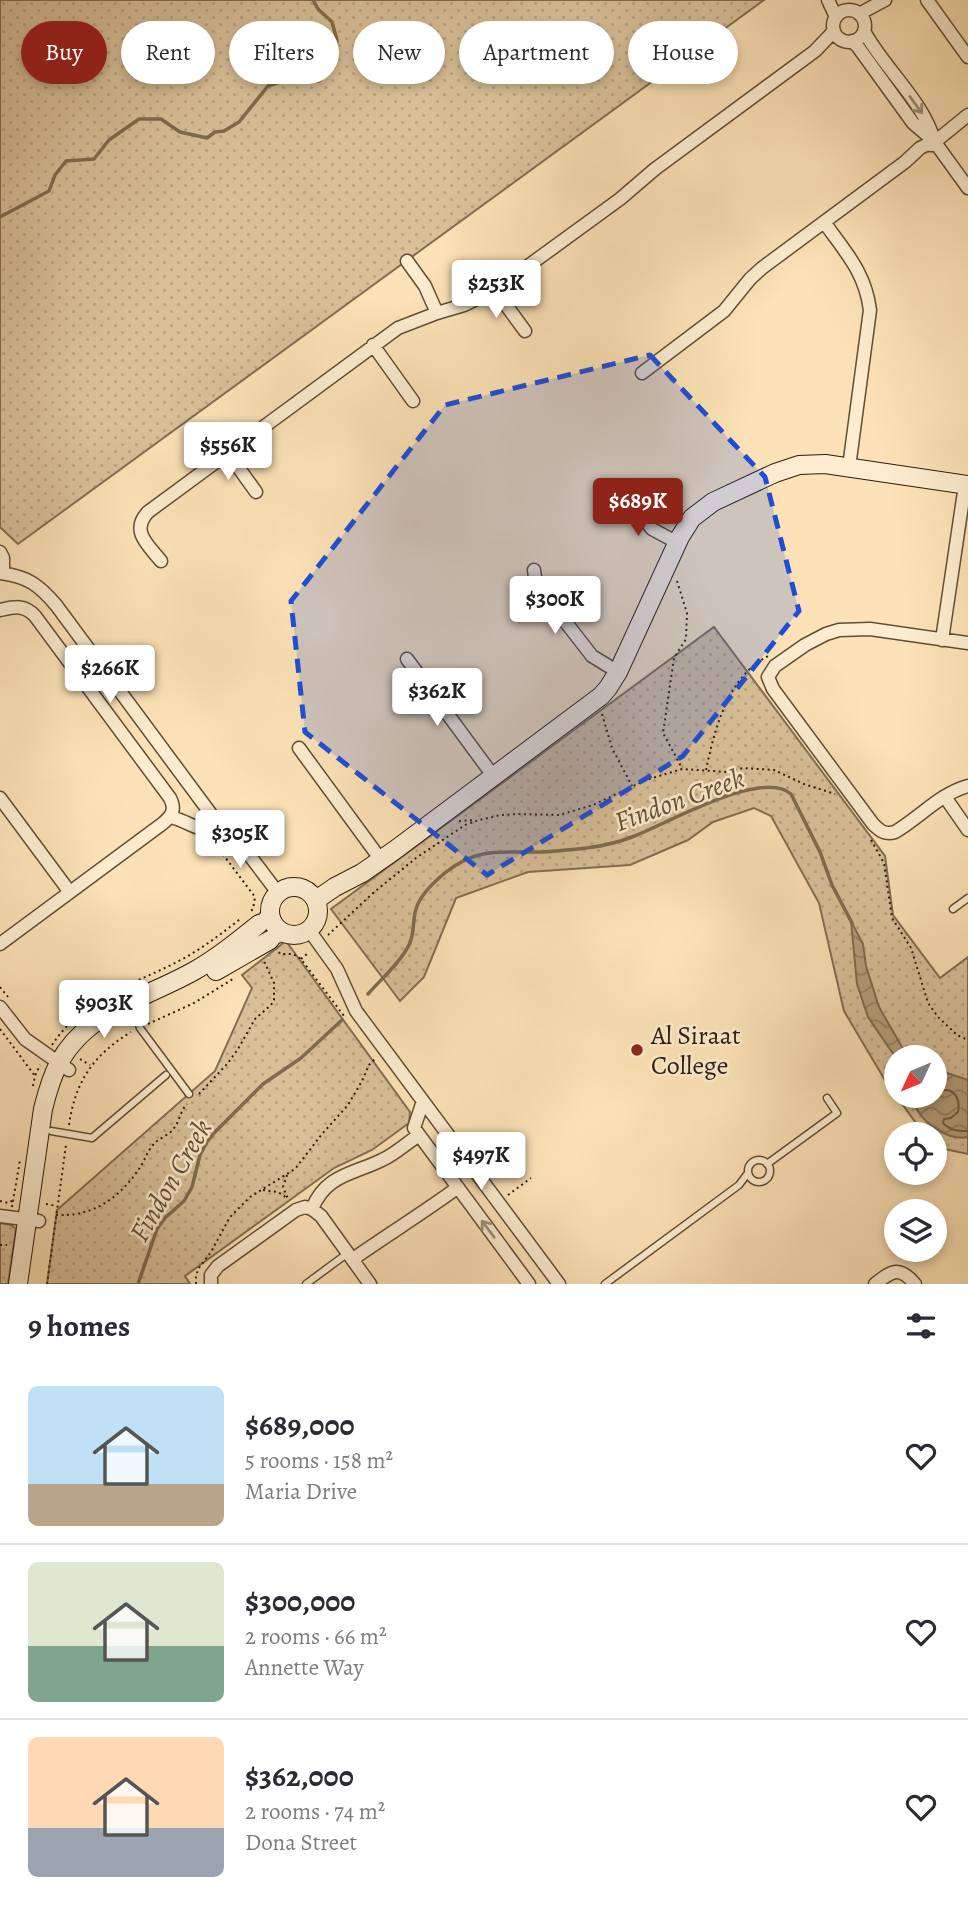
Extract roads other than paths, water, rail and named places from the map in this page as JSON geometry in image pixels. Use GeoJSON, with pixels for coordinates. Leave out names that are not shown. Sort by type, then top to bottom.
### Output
{"type":"FeatureCollection","features":[{"type":"Feature","properties":{"kind":"street"},"geometry":{"type":"LineString","coordinates":[[161,561],[141,532],[141,520],[148,512],[398,328],[464,305],[495,290],[815,51],[843,37],[859,38],[854,19],[828,0]]}},
{"type":"Feature","properties":{"kind":"street"},"geometry":{"type":"LineString","coordinates":[[835,0],[854,19],[927,121],[934,141]]}},
{"type":"Feature","properties":{"kind":"street"},"geometry":{"type":"LineString","coordinates":[[927,0],[968,57]]}},
{"type":"Feature","properties":{"kind":"street"},"geometry":{"type":"LineString","coordinates":[[884,1],[854,19],[833,26],[858,47],[913,123],[934,141],[968,188]]}},
{"type":"Feature","properties":{"kind":"street"},"geometry":{"type":"LineString","coordinates":[[642,373],[715,319],[732,303],[750,279],[920,148],[934,141],[968,115]]}},
{"type":"Feature","properties":{"kind":"street"},"geometry":{"type":"LineString","coordinates":[[824,222],[861,274],[870,310],[849,467]]}},
{"type":"Feature","properties":{"kind":"street"},"geometry":{"type":"LineString","coordinates":[[407,261],[425,286],[437,313]]}},
{"type":"Feature","properties":{"kind":"street"},"geometry":{"type":"LineString","coordinates":[[495,290],[525,331]]}},
{"type":"Feature","properties":{"kind":"street"},"geometry":{"type":"LineString","coordinates":[[373,345],[413,401]]}},
{"type":"Feature","properties":{"kind":"street"},"geometry":{"type":"LineString","coordinates":[[228,453],[256,492]]}},
{"type":"Feature","properties":{"kind":"street"},"geometry":{"type":"LineString","coordinates":[[316,900],[381,860],[595,702],[618,673],[686,527],[700,511],[713,502],[775,473],[799,465],[817,463],[966,485],[942,639]]}},
{"type":"Feature","properties":{"kind":"street"},"geometry":{"type":"LineString","coordinates":[[628,497],[652,529],[678,543]]}},
{"type":"Feature","properties":{"kind":"street"},"geometry":{"type":"LineString","coordinates":[[0,552],[3,558],[2,573],[23,578],[41,587],[222,828],[247,852],[278,893]]}},
{"type":"Feature","properties":{"kind":"street"},"geometry":{"type":"LineString","coordinates":[[534,570],[536,584],[592,656],[618,673]]}},
{"type":"Feature","properties":{"kind":"street"},"geometry":{"type":"LineString","coordinates":[[0,610],[21,607],[35,616],[170,798],[173,808],[171,817],[0,944]]}},
{"type":"Feature","properties":{"kind":"street"},"geometry":{"type":"LineString","coordinates":[[968,643],[870,629],[839,630],[816,638],[775,666],[769,674],[770,685],[881,832],[895,832],[944,797],[968,786]]}},
{"type":"Feature","properties":{"kind":"street"},"geometry":{"type":"LineString","coordinates":[[407,659],[494,777]]}},
{"type":"Feature","properties":{"kind":"street"},"geometry":{"type":"LineString","coordinates":[[299,748],[381,860]]}},
{"type":"Feature","properties":{"kind":"street"},"geometry":{"type":"LineString","coordinates":[[944,797],[968,830]]}},
{"type":"Feature","properties":{"kind":"street"},"geometry":{"type":"LineString","coordinates":[[0,798],[69,891]]}},
{"type":"Feature","properties":{"kind":"street"},"geometry":{"type":"LineString","coordinates":[[171,817],[200,830],[222,828]]}},
{"type":"Feature","properties":{"kind":"street"},"geometry":{"type":"LineString","coordinates":[[41,1218],[43,1109],[50,1084],[82,1034],[99,1019],[196,970],[239,941],[264,918],[278,893],[298,887],[306,889],[316,900],[318,916],[314,924],[314,937],[337,969],[356,1011],[559,1284]]}},
{"type":"Feature","properties":{"kind":"street"},"geometry":{"type":"LineString","coordinates":[[264,918],[275,925],[275,944]]}},
{"type":"Feature","properties":{"kind":"street"},"geometry":{"type":"LineString","coordinates":[[32,1283],[41,1218],[59,1133],[56,1104],[69,1058],[111,1025],[137,1020],[232,960],[294,935],[314,937]]}},
{"type":"Feature","properties":{"kind":"street"},"geometry":{"type":"LineString","coordinates":[[0,1007],[25,1039],[69,1058]]}},
{"type":"Feature","properties":{"kind":"street"},"geometry":{"type":"LineString","coordinates":[[423,1101],[414,1128],[529,1284]]}},
{"type":"Feature","properties":{"kind":"street"},"geometry":{"type":"LineString","coordinates":[[312,1209],[318,1196],[339,1178],[382,1160],[419,1135]]}},
{"type":"Feature","properties":{"kind":"street"},"geometry":{"type":"LineString","coordinates":[[350,1256],[423,1213],[457,1188]]}},
{"type":"Feature","properties":{"kind":"street"},"geometry":{"type":"LineString","coordinates":[[211,1282],[213,1271],[218,1266],[296,1210],[305,1207],[321,1216],[370,1284]]}},
{"type":"Feature","properties":{"kind":"street"},"geometry":{"type":"LineString","coordinates":[[0,1216],[41,1218]]}},
{"type":"Feature","properties":{"kind":"street"},"geometry":{"type":"LineString","coordinates":[[875,1284],[895,1272],[904,1273],[915,1284]]}},
{"type":"Feature","properties":{"kind":"lane"},"geometry":{"type":"LineString","coordinates":[[953,909],[968,898]]}},
{"type":"Feature","properties":{"kind":"lane"},"geometry":{"type":"LineString","coordinates":[[137,1020],[190,1097]]}},
{"type":"Feature","properties":{"kind":"lane"},"geometry":{"type":"LineString","coordinates":[[59,1133],[92,1138],[166,1075]]}},
{"type":"Feature","properties":{"kind":"lane"},"geometry":{"type":"LineString","coordinates":[[767,1164],[837,1113],[827,1098]]}},
{"type":"Feature","properties":{"kind":"lane"},"geometry":{"type":"LineString","coordinates":[[605,1284],[739,1185],[748,1173],[749,1164],[762,1160],[767,1164],[767,1178],[760,1182],[739,1185]]}},
{"type":"Feature","properties":{"kind":"lane"},"geometry":{"type":"LineString","coordinates":[[748,1173],[754,1181]]}},
{"type":"Feature","properties":{"kind":"lane"},"geometry":{"type":"LineString","coordinates":[[306,1284],[350,1256]]}},
{"type":"Feature","properties":{"kind":"water"},"geometry":{"type":"Polygon","coordinates":[[[851,921],[863,944],[866,966],[879,1007],[901,1045],[887,1045],[868,1017],[857,984],[851,921]]]}},
{"type":"Feature","properties":{"kind":"water"},"geometry":{"type":"Polygon","coordinates":[[[947,1073],[968,1080],[968,1137],[947,1135],[947,1122],[926,1120],[916,1108],[947,1108],[947,1073]]]}},
{"type":"Feature","properties":{"kind":"waterway"},"geometry":{"type":"LineString","coordinates":[[0,217],[49,191],[55,175],[66,161],[94,159],[109,140],[139,119],[161,119],[180,132],[207,138],[239,122],[268,86],[295,77],[319,81],[333,68],[337,40],[332,22],[313,0]]}},
{"type":"Feature","properties":{"kind":"waterway","name":"Findon Creek"},"geometry":{"type":"LineString","coordinates":[[368,994],[396,964],[409,945],[416,909],[421,899],[437,880],[458,864],[492,853],[553,851],[610,844],[713,801],[758,788],[777,788],[791,794],[852,923]]}},
{"type":"Feature","properties":{"kind":"waterway","name":"Findon Creek"},"geometry":{"type":"LineString","coordinates":[[138,1284],[157,1229],[184,1201],[192,1187],[200,1155],[207,1142],[263,1084],[301,1058],[342,1020]]}},
{"type":"Feature","properties":{"kind":"place","name":"Al Siraat College"},"geometry":{"type":"Point","coordinates":[637,1050]}}]}
